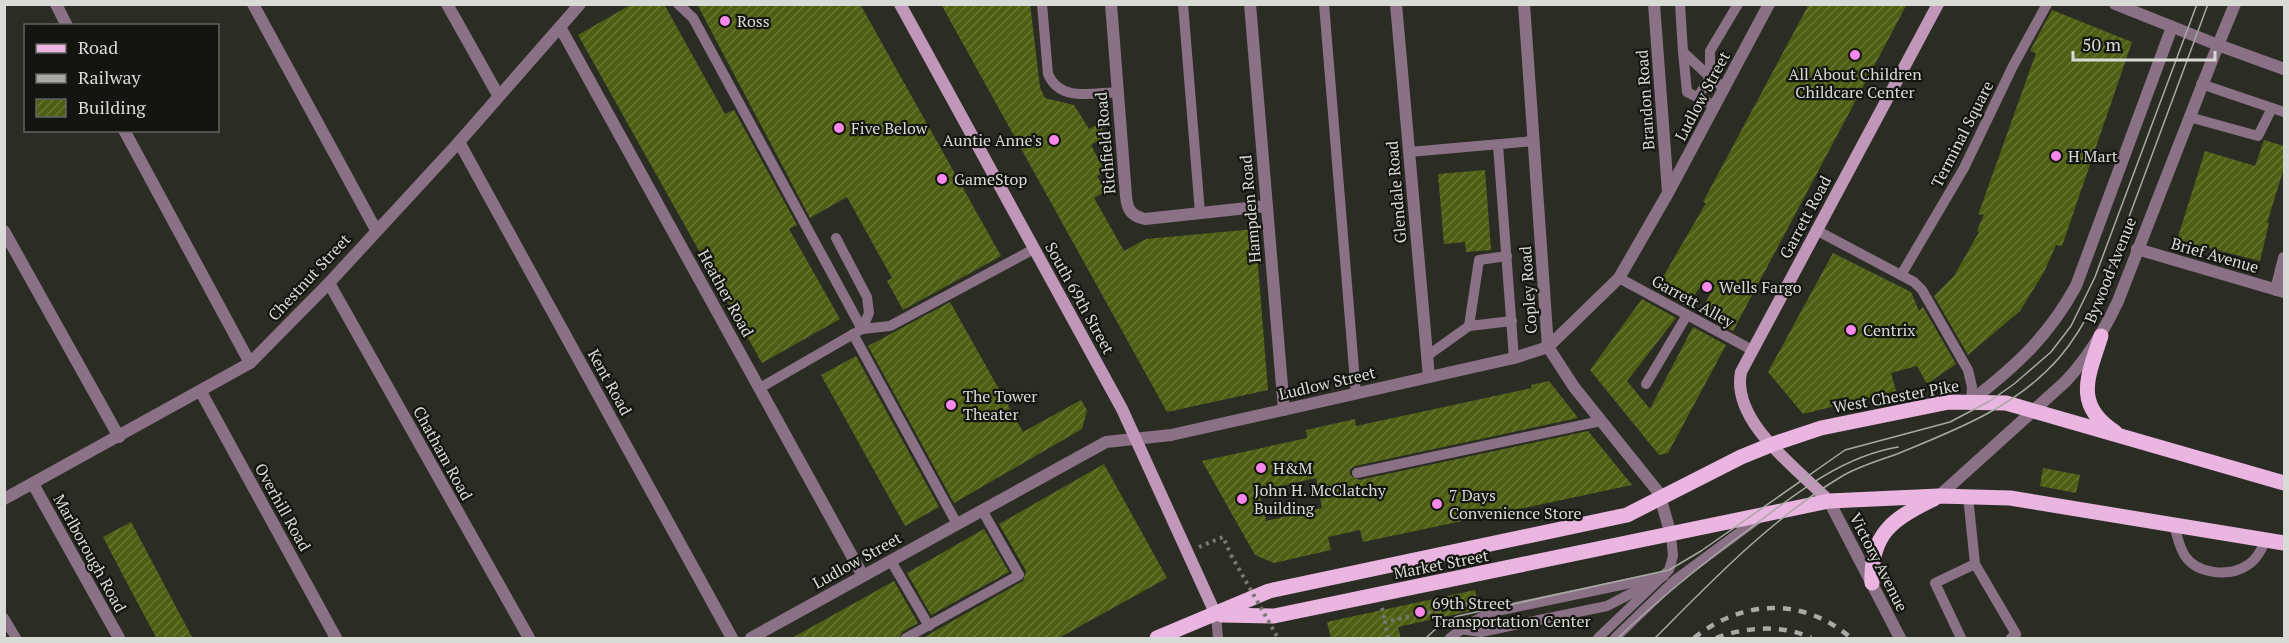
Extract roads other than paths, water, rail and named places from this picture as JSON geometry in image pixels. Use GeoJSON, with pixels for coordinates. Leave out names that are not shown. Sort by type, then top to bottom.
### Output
{"type":"FeatureCollection","features":[{"type":"Feature","properties":{"kind":"main road","name":"South 69th Street"},"geometry":{"type":"LineString","coordinates":[[900,4],[1122,409],[1216,615]]}},
{"type":"Feature","properties":{"kind":"main road","name":"Garrett Road"},"geometry":{"type":"LineString","coordinates":[[1829,501],[1755,427],[1742,400],[1739,382],[1752,350],[1938,4]]}},
{"type":"Feature","properties":{"kind":"main road"},"geometry":{"type":"LineString","coordinates":[[2101,336],[2087,378],[2087,398],[2097,418],[2123,436]]}},
{"type":"Feature","properties":{"kind":"main road","name":"West Chester Pike"},"geometry":{"type":"LineString","coordinates":[[1662,499],[1741,457],[1821,428],[1927,406],[1971,401],[2006,404],[2284,483]]}},
{"type":"Feature","properties":{"kind":"main road"},"geometry":{"type":"LineString","coordinates":[[1872,583],[1871,563],[1882,534],[1911,510],[1939,496]]}},
{"type":"Feature","properties":{"kind":"main road"},"geometry":{"type":"LineString","coordinates":[[1671,535],[1829,501],[1968,496],[2042,502],[2284,543]]}},
{"type":"Feature","properties":{"kind":"main road","name":"Market Street"},"geometry":{"type":"LineString","coordinates":[[1157,639],[1269,591],[1617,518],[1662,499]]}},
{"type":"Feature","properties":{"kind":"main road","name":"Market Street"},"geometry":{"type":"LineString","coordinates":[[1216,615],[1274,616],[1671,535]]}},
{"type":"Feature","properties":{"kind":"street"},"geometry":{"type":"LineString","coordinates":[[56,4],[67,24]]}},
{"type":"Feature","properties":{"kind":"street"},"geometry":{"type":"LineString","coordinates":[[253,4],[376,230]]}},
{"type":"Feature","properties":{"kind":"street"},"geometry":{"type":"LineString","coordinates":[[447,4],[498,95]]}},
{"type":"Feature","properties":{"kind":"street","name":"Chestnut Street"},"geometry":{"type":"LineString","coordinates":[[4,500],[250,363],[329,283],[459,142],[580,4]]}},
{"type":"Feature","properties":{"kind":"street","name":"Richfield Road"},"geometry":{"type":"LineString","coordinates":[[1111,4],[1127,206],[1132,214],[1145,219],[1266,206]]}},
{"type":"Feature","properties":{"kind":"street","name":"Hampden Road"},"geometry":{"type":"LineString","coordinates":[[1250,4],[1284,410]]}},
{"type":"Feature","properties":{"kind":"street","name":"Glendale Road"},"geometry":{"type":"LineString","coordinates":[[1396,4],[1429,377]]}},
{"type":"Feature","properties":{"kind":"street","name":"Copley Road"},"geometry":{"type":"LineString","coordinates":[[1524,4],[1548,347],[1574,387],[1650,480],[1662,499],[1671,535]]}},
{"type":"Feature","properties":{"kind":"street","name":"Brandon Road"},"geometry":{"type":"LineString","coordinates":[[1654,4],[1668,193]]}},
{"type":"Feature","properties":{"kind":"street","name":"Ludlow Street"},"geometry":{"type":"LineString","coordinates":[[751,639],[1106,442],[1171,435],[1514,358],[1548,347],[1619,278],[1668,193],[1769,4]]}},
{"type":"Feature","properties":{"kind":"street"},"geometry":{"type":"LineString","coordinates":[[2115,4],[2284,69]]}},
{"type":"Feature","properties":{"kind":"street","name":"Bywood Avenue"},"geometry":{"type":"LineString","coordinates":[[1939,496],[2081,365],[2101,336],[2118,301],[2201,84],[2235,4]]}},
{"type":"Feature","properties":{"kind":"street","name":"Heather Road"},"geometry":{"type":"LineString","coordinates":[[560,27],[863,576]]}},
{"type":"Feature","properties":{"kind":"street","name":"Bywood Avenue"},"geometry":{"type":"LineString","coordinates":[[1971,401],[2034,348],[2064,308],[2076,286],[2172,27]]}},
{"type":"Feature","properties":{"kind":"street"},"geometry":{"type":"LineString","coordinates":[[125,132],[250,363]]}},
{"type":"Feature","properties":{"kind":"street","name":"Kent Road"},"geometry":{"type":"LineString","coordinates":[[459,142],[732,639]]}},
{"type":"Feature","properties":{"kind":"street"},"geometry":{"type":"LineString","coordinates":[[4,231],[119,437]]}},
{"type":"Feature","properties":{"kind":"street","name":"Brief Avenue"},"geometry":{"type":"LineString","coordinates":[[2137,249],[2280,291]]}},
{"type":"Feature","properties":{"kind":"street"},"geometry":{"type":"LineString","coordinates":[[2280,291],[2284,258]]}},
{"type":"Feature","properties":{"kind":"street","name":"Chatham Road"},"geometry":{"type":"LineString","coordinates":[[329,283],[529,639]]}},
{"type":"Feature","properties":{"kind":"street","name":"Overhill Road"},"geometry":{"type":"LineString","coordinates":[[201,392],[336,639]]}},
{"type":"Feature","properties":{"kind":"street","name":"Marlborough Road"},"geometry":{"type":"LineString","coordinates":[[33,484],[119,639]]}},
{"type":"Feature","properties":{"kind":"street","name":"Victory Avenue"},"geometry":{"type":"LineString","coordinates":[[1829,501],[1900,639]]}},
{"type":"Feature","properties":{"kind":"lane"},"geometry":{"type":"LineString","coordinates":[[678,4],[693,18],[957,524]]}},
{"type":"Feature","properties":{"kind":"lane"},"geometry":{"type":"LineString","coordinates":[[1042,4],[1048,74],[1058,90],[1067,93],[1118,92]]}},
{"type":"Feature","properties":{"kind":"lane"},"geometry":{"type":"LineString","coordinates":[[1183,4],[1200,213]]}},
{"type":"Feature","properties":{"kind":"lane"},"geometry":{"type":"LineString","coordinates":[[1324,4],[1356,394]]}},
{"type":"Feature","properties":{"kind":"lane"},"geometry":{"type":"LineString","coordinates":[[1680,4],[1687,92],[1715,106]]}},
{"type":"Feature","properties":{"kind":"lane"},"geometry":{"type":"LineString","coordinates":[[1698,97],[1710,77],[1710,51],[1738,4]]}},
{"type":"Feature","properties":{"kind":"lane","name":"Terminal Square"},"geometry":{"type":"LineString","coordinates":[[1901,275],[1964,168],[2013,66],[2047,4]]}},
{"type":"Feature","properties":{"kind":"lane"},"geometry":{"type":"LineString","coordinates":[[1683,52],[1724,88]]}},
{"type":"Feature","properties":{"kind":"lane"},"geometry":{"type":"LineString","coordinates":[[2201,84],[2284,112]]}},
{"type":"Feature","properties":{"kind":"lane"},"geometry":{"type":"LineString","coordinates":[[2189,117],[2258,136],[2272,108]]}},
{"type":"Feature","properties":{"kind":"lane"},"geometry":{"type":"LineString","coordinates":[[1409,152],[1534,141]]}},
{"type":"Feature","properties":{"kind":"lane"},"geometry":{"type":"LineString","coordinates":[[1498,145],[1514,358]]}},
{"type":"Feature","properties":{"kind":"lane"},"geometry":{"type":"LineString","coordinates":[[1816,230],[1914,282],[1929,299],[1968,370],[1972,387],[1971,401]]}},
{"type":"Feature","properties":{"kind":"lane"},"geometry":{"type":"LineString","coordinates":[[836,238],[867,297],[869,312],[857,332]]}},
{"type":"Feature","properties":{"kind":"lane"},"geometry":{"type":"LineString","coordinates":[[760,388],[857,332],[890,326],[1034,249]]}},
{"type":"Feature","properties":{"kind":"lane"},"geometry":{"type":"LineString","coordinates":[[1469,326],[1479,260],[1507,256]]}},
{"type":"Feature","properties":{"kind":"lane","name":"Garrett Alley"},"geometry":{"type":"LineString","coordinates":[[1619,278],[1752,350]]}},
{"type":"Feature","properties":{"kind":"lane"},"geometry":{"type":"LineString","coordinates":[[1646,384],[1687,315]]}},
{"type":"Feature","properties":{"kind":"lane"},"geometry":{"type":"LineString","coordinates":[[1427,356],[1469,326],[1512,321]]}},
{"type":"Feature","properties":{"kind":"lane"},"geometry":{"type":"LineString","coordinates":[[1357,473],[1601,421]]}},
{"type":"Feature","properties":{"kind":"lane"},"geometry":{"type":"LineString","coordinates":[[1968,496],[1975,564],[2016,634],[2012,639]]}},
{"type":"Feature","properties":{"kind":"lane"},"geometry":{"type":"LineString","coordinates":[[906,639],[1019,574],[982,510]]}},
{"type":"Feature","properties":{"kind":"lane"},"geometry":{"type":"LineString","coordinates":[[1615,639],[1675,580],[1764,515]]}},
{"type":"Feature","properties":{"kind":"lane"},"geometry":{"type":"LineString","coordinates":[[2174,525],[2186,558],[2208,571],[2226,573],[2245,567],[2255,559],[2266,540]]}},
{"type":"Feature","properties":{"kind":"lane"},"geometry":{"type":"LineString","coordinates":[[1598,639],[1664,576],[1672,563],[1671,535]]}},
{"type":"Feature","properties":{"kind":"lane"},"geometry":{"type":"LineString","coordinates":[[891,561],[929,626]]}},
{"type":"Feature","properties":{"kind":"lane"},"geometry":{"type":"LineString","coordinates":[[1961,639],[1935,583],[1975,564]]}},
{"type":"Feature","properties":{"kind":"lane"},"geometry":{"type":"LineString","coordinates":[[1460,629],[1480,632],[1607,606],[1664,576]]}},
{"type":"Feature","properties":{"kind":"lane"},"geometry":{"type":"LineString","coordinates":[[1450,639],[1460,629],[1492,612],[1664,576]]}},
{"type":"Feature","properties":{"kind":"lane"},"geometry":{"type":"LineString","coordinates":[[1216,615],[1218,639]]}},
{"type":"Feature","properties":{"kind":"lane"},"geometry":{"type":"LineString","coordinates":[[4,618],[16,639]]}},
{"type":"Feature","properties":{"kind":"tram line"},"geometry":{"type":"LineString","coordinates":[[1426,638],[1442,623],[1458,616],[1669,570],[1701,551],[1845,450],[1950,422],[1990,401],[2014,384],[2051,352],[2071,326],[2095,277],[2197,4]]}},
{"type":"Feature","properties":{"kind":"tram line"},"geometry":{"type":"LineString","coordinates":[[1655,638],[1765,532],[1813,495],[1867,464],[1941,436],[2004,404],[2042,375],[2059,358],[2082,326],[2108,272],[2208,4]]}},
{"type":"Feature","properties":{"kind":"tram line"},"geometry":{"type":"LineString","coordinates":[[1618,638],[1697,569],[1800,491],[1837,468],[1857,459],[1898,447]]}},
{"type":"Feature","properties":{"kind":"railway"},"geometry":{"type":"LineString","coordinates":[[1694,638],[1732,616],[1752,610],[1772,608],[1813,615],[1832,624],[1851,638]]}},
{"type":"Feature","properties":{"kind":"railway"},"geometry":{"type":"LineString","coordinates":[[1716,638],[1751,629],[1776,629],[1811,638]]}},
{"type":"Feature","properties":{"kind":"place","name":"Ross"},"geometry":{"type":"Point","coordinates":[725,21]}},
{"type":"Feature","properties":{"kind":"place","name":"All About Children Childcare Center"},"geometry":{"type":"Point","coordinates":[1855,55]}},
{"type":"Feature","properties":{"kind":"place","name":"Five Below"},"geometry":{"type":"Point","coordinates":[839,128]}},
{"type":"Feature","properties":{"kind":"place","name":"Auntie Anne's"},"geometry":{"type":"Point","coordinates":[1054,140]}},
{"type":"Feature","properties":{"kind":"place","name":"H Mart"},"geometry":{"type":"Point","coordinates":[2056,156]}},
{"type":"Feature","properties":{"kind":"place","name":"GameStop"},"geometry":{"type":"Point","coordinates":[942,179]}},
{"type":"Feature","properties":{"kind":"place","name":"Wells Fargo"},"geometry":{"type":"Point","coordinates":[1707,287]}},
{"type":"Feature","properties":{"kind":"place","name":"Centrix"},"geometry":{"type":"Point","coordinates":[1851,330]}},
{"type":"Feature","properties":{"kind":"place","name":"The Tower Theater"},"geometry":{"type":"Point","coordinates":[951,405]}},
{"type":"Feature","properties":{"kind":"place","name":"H&M"},"geometry":{"type":"Point","coordinates":[1261,468]}},
{"type":"Feature","properties":{"kind":"place","name":"John H. McClatchy Building"},"geometry":{"type":"Point","coordinates":[1242,499]}},
{"type":"Feature","properties":{"kind":"place","name":"7 Days Convenience Store"},"geometry":{"type":"Point","coordinates":[1437,504]}},
{"type":"Feature","properties":{"kind":"place","name":"69th Street Transportation Center"},"geometry":{"type":"Point","coordinates":[1420,612]}}]}
